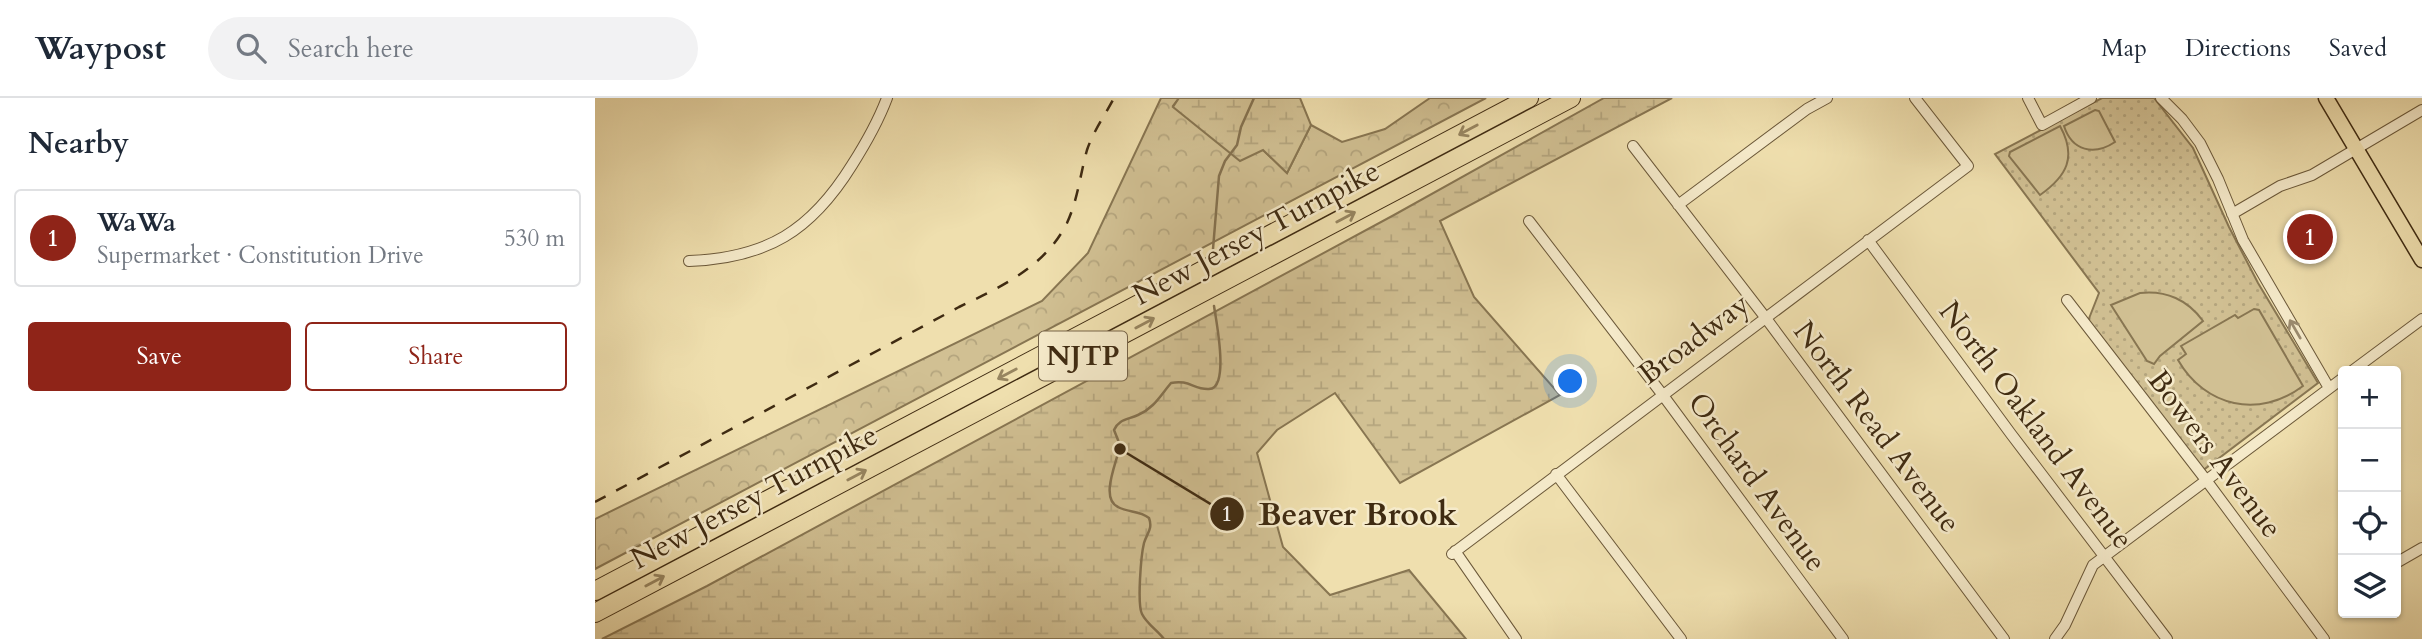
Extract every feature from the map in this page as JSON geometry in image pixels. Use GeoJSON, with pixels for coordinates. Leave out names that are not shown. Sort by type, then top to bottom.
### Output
{"type":"FeatureCollection","features":[{"type":"Feature","properties":{"kind":"highway","name":"New Jersey Turnpike"},"geometry":{"type":"LineString","coordinates":[[595,591],[1529,98]]}},
{"type":"Feature","properties":{"kind":"highway","name":"New Jersey Turnpike"},"geometry":{"type":"LineString","coordinates":[[595,613],[1571,98]]}},
{"type":"Feature","properties":{"kind":"main road"},"geometry":{"type":"LineString","coordinates":[[2326,98],[2422,260]]}},
{"type":"Feature","properties":{"kind":"street"},"geometry":{"type":"LineString","coordinates":[[689,261],[720,260],[752,253],[806,223],[823,207],[843,179],[873,132],[887,98]]}},
{"type":"Feature","properties":{"kind":"street"},"geometry":{"type":"LineString","coordinates":[[1678,205],[1807,109],[1828,98]]}},
{"type":"Feature","properties":{"kind":"street","name":"Broadway"},"geometry":{"type":"LineString","coordinates":[[1515,639],[1454,552],[1968,166],[1915,98]]}},
{"type":"Feature","properties":{"kind":"street"},"geometry":{"type":"LineString","coordinates":[[2028,98],[2042,125],[2091,98]]}},
{"type":"Feature","properties":{"kind":"street"},"geometry":{"type":"LineString","coordinates":[[2161,98],[2200,143],[2243,240],[2329,388]]}},
{"type":"Feature","properties":{"kind":"street"},"geometry":{"type":"LineString","coordinates":[[2232,214],[2280,186],[2312,175],[2422,110]]}},
{"type":"Feature","properties":{"kind":"street","name":"North Read Avenue"},"geometry":{"type":"LineString","coordinates":[[1633,146],[1765,317],[2004,639]]}},
{"type":"Feature","properties":{"kind":"street","name":"Orchard Avenue"},"geometry":{"type":"LineString","coordinates":[[1529,221],[1662,394],[1843,639]]}},
{"type":"Feature","properties":{"kind":"street","name":"North Oakland Avenue"},"geometry":{"type":"LineString","coordinates":[[1868,240],[2167,639]]}},
{"type":"Feature","properties":{"kind":"street","name":"Bowers Avenue"},"geometry":{"type":"LineString","coordinates":[[2067,300],[2206,480],[2323,639]]}},
{"type":"Feature","properties":{"kind":"street"},"geometry":{"type":"LineString","coordinates":[[2359,366],[2422,319]]}},
{"type":"Feature","properties":{"kind":"street"},"geometry":{"type":"LineString","coordinates":[[2055,639],[2065,625],[2093,565],[2338,382]]}},
{"type":"Feature","properties":{"kind":"street"},"geometry":{"type":"LineString","coordinates":[[1556,474],[1681,639]]}},
{"type":"Feature","properties":{"kind":"street"},"geometry":{"type":"LineString","coordinates":[[2401,560],[2422,548]]}},
{"type":"Feature","properties":{"kind":"green space"},"geometry":{"type":"Polygon","coordinates":[[[1161,98],[1179,98],[1173,106],[1263,150],[1287,173],[1311,125],[1342,142],[1385,129],[1430,98],[1486,98],[595,569],[595,519],[1042,301],[1088,253],[1161,98]]]}},
{"type":"Feature","properties":{"kind":"green space"},"geometry":{"type":"Polygon","coordinates":[[[1179,98],[1300,98],[1311,125],[1287,173],[1263,150],[1240,161],[1173,107],[1179,98]]]}},
{"type":"Feature","properties":{"kind":"green space"},"geometry":{"type":"Polygon","coordinates":[[[1604,98],[1672,98],[1440,221],[1474,297],[1560,395],[1400,483],[1335,393],[1277,430],[1257,453],[1283,547],[1330,595],[1409,570],[1466,639],[602,639],[707,586],[1394,215],[1604,98]]]}},
{"type":"Feature","properties":{"kind":"green space"},"geometry":{"type":"Polygon","coordinates":[[[2102,98],[2154,98],[2193,148],[2258,283],[2318,383],[2202,471],[2088,321],[2099,293],[1995,154],[2102,98]]]}},
{"type":"Feature","properties":{"kind":"green space"},"geometry":{"type":"Polygon","coordinates":[[[2095,110],[2099,111],[2115,142],[2099,149],[2085,149],[2072,141],[2064,126],[2095,110]]]}},
{"type":"Feature","properties":{"kind":"green space"},"geometry":{"type":"Polygon","coordinates":[[[2060,126],[2068,147],[2066,165],[2057,181],[2040,195],[2009,156],[2010,152],[2060,126]]]}},
{"type":"Feature","properties":{"kind":"green space"},"geometry":{"type":"Polygon","coordinates":[[[2140,293],[2159,293],[2176,298],[2190,307],[2203,321],[2154,364],[2147,361],[2111,305],[2140,293]]]}},
{"type":"Feature","properties":{"kind":"green space"},"geometry":{"type":"Polygon","coordinates":[[[2254,309],[2259,310],[2303,386],[2269,402],[2251,405],[2234,403],[2203,389],[2189,376],[2178,360],[2186,354],[2181,346],[2235,315],[2238,318],[2254,309]]]}},
{"type":"Feature","properties":{"kind":"waterway"},"geometry":{"type":"LineString","coordinates":[[1213,249],[1219,176],[1225,161],[1237,145],[1241,127],[1254,98]]}},
{"type":"Feature","properties":{"kind":"waterway"},"geometry":{"type":"LineString","coordinates":[[1164,639],[1147,621],[1141,609],[1141,568],[1144,543],[1150,528],[1149,518],[1118,507],[1110,496],[1111,478],[1120,445],[1114,430],[1121,422],[1148,409],[1171,383],[1182,382],[1204,389],[1215,386],[1219,378],[1220,353],[1214,306]]}},
{"type":"Feature","properties":{"kind":"railway"},"geometry":{"type":"LineString","coordinates":[[595,502],[991,292],[1034,264],[1047,252],[1067,223],[1090,143],[1114,98]]}},
{"type":"Feature","properties":{"kind":"place","name":"WaWa"},"geometry":{"type":"Point","coordinates":[2310,237]}},
{"type":"Feature","properties":{"kind":"place","name":"Beaver Brook"},"geometry":{"type":"Point","coordinates":[1120,449]}}]}
